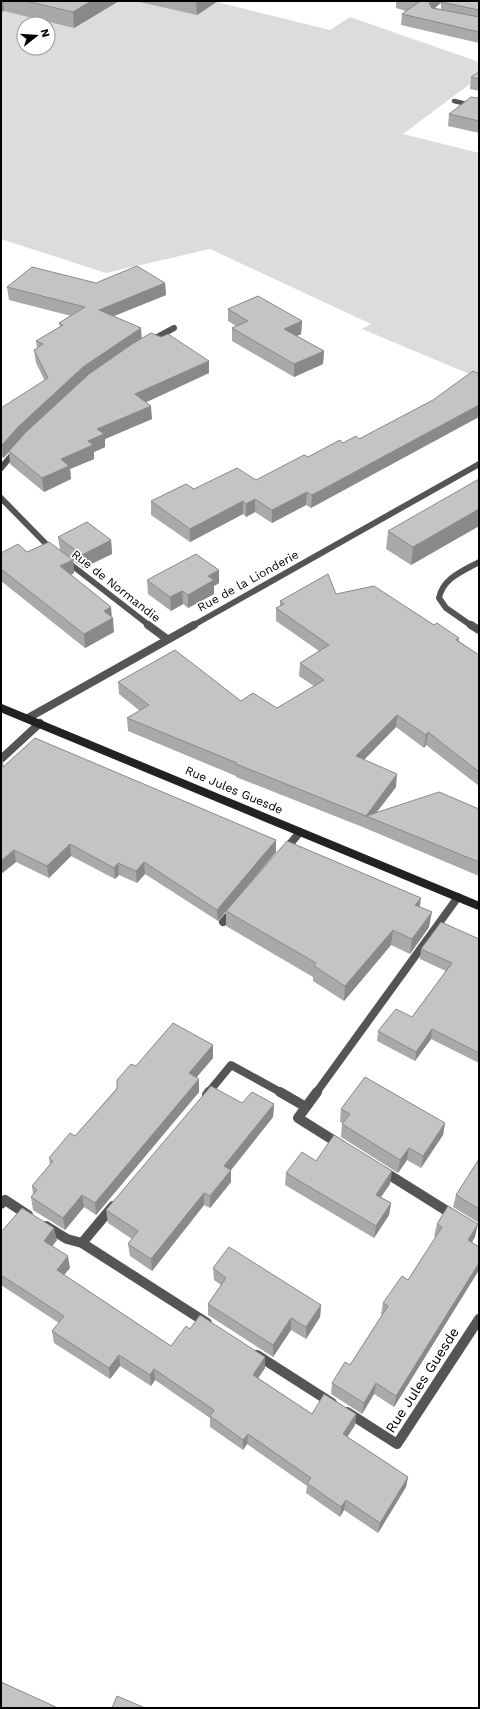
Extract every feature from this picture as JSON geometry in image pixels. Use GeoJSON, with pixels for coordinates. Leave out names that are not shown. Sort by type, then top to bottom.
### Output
{"type":"FeatureCollection","features":[{"type":"Feature","properties":{"kind":"main road","name":"Rue Jules Guesde"},"geometry":{"type":"LineString","coordinates":[[1,708],[479,906]]}},
{"type":"Feature","properties":{"kind":"street"},"geometry":{"type":"LineString","coordinates":[[454,101],[479,107]]}},
{"type":"Feature","properties":{"kind":"street"},"geometry":{"type":"LineString","coordinates":[[142,346],[174,328]]}},
{"type":"Feature","properties":{"kind":"street"},"geometry":{"type":"LineString","coordinates":[[1,468],[19,447]]}},
{"type":"Feature","properties":{"kind":"street","name":"Rue de la Lionderie"},"geometry":{"type":"LineString","coordinates":[[28,718],[479,464]]}},
{"type":"Feature","properties":{"kind":"street","name":"Rue de Normandie"},"geometry":{"type":"LineString","coordinates":[[1,498],[53,551],[167,639]]}},
{"type":"Feature","properties":{"kind":"street"},"geometry":{"type":"LineString","coordinates":[[479,562],[448,581],[441,588],[439,598],[446,608],[479,630]]}},
{"type":"Feature","properties":{"kind":"street"},"geometry":{"type":"LineString","coordinates":[[1,759],[40,723]]}},
{"type":"Feature","properties":{"kind":"street"},"geometry":{"type":"LineString","coordinates":[[280,855],[300,832]]}},
{"type":"Feature","properties":{"kind":"street"},"geometry":{"type":"LineString","coordinates":[[351,1152],[298,1118],[458,897]]}},
{"type":"Feature","properties":{"kind":"street"},"geometry":{"type":"LineString","coordinates":[[223,922],[239,904]]}},
{"type":"Feature","properties":{"kind":"street"},"geometry":{"type":"LineString","coordinates":[[200,1102],[231,1065],[306,1107]]}},
{"type":"Feature","properties":{"kind":"street"},"geometry":{"type":"LineString","coordinates":[[372,1164],[466,1223]]}},
{"type":"Feature","properties":{"kind":"street"},"geometry":{"type":"LineString","coordinates":[[1,1204],[5,1200],[67,1239],[82,1243],[216,1329]]}},
{"type":"Feature","properties":{"kind":"street"},"geometry":{"type":"LineString","coordinates":[[82,1243],[118,1200]]}},
{"type":"Feature","properties":{"kind":"street","name":"Rue Jules Guesde"},"geometry":{"type":"LineString","coordinates":[[250,1350],[397,1444],[479,1319]]}},
{"type":"Feature","properties":{"kind":"shaded area"},"geometry":{"type":"Polygon","coordinates":[[[1,1],[213,1],[330,30],[350,17],[479,62],[479,77],[403,134],[479,153],[479,378],[362,329],[371,324],[210,249],[106,273],[1,239],[1,1]]]}},
{"type":"Feature","properties":{"kind":"building"},"geometry":{"type":"Polygon","coordinates":[[[26,1],[91,1],[73,12],[26,1]]]}},
{"type":"Feature","properties":{"kind":"building"},"geometry":{"type":"Polygon","coordinates":[[[415,1],[432,1],[429,3],[432,8],[479,17],[479,32],[402,14],[419,2],[415,1]]]}},
{"type":"Feature","properties":{"kind":"building"},"geometry":{"type":"Polygon","coordinates":[[[479,1],[479,10],[441,2],[479,1]]]}},
{"type":"Feature","properties":{"kind":"building"},"geometry":{"type":"Polygon","coordinates":[[[479,72],[479,79],[471,77],[479,72]]]}},
{"type":"Feature","properties":{"kind":"building"},"geometry":{"type":"Polygon","coordinates":[[[471,97],[479,98],[479,121],[449,114],[471,97]]]}},
{"type":"Feature","properties":{"kind":"building"},"geometry":{"type":"Polygon","coordinates":[[[137,266],[165,283],[99,310],[141,328],[83,367],[18,427],[1,445],[1,408],[48,378],[34,350],[43,344],[36,341],[63,325],[59,323],[85,307],[7,287],[32,267],[96,283],[137,266]]]}},
{"type":"Feature","properties":{"kind":"building"},"geometry":{"type":"Polygon","coordinates":[[[258,296],[302,321],[284,329],[324,351],[294,364],[232,328],[248,321],[228,309],[258,296]]]}},
{"type":"Feature","properties":{"kind":"building"},"geometry":{"type":"Polygon","coordinates":[[[151,333],[161,337],[168,334],[209,361],[135,394],[151,406],[97,429],[104,434],[88,441],[93,445],[61,459],[69,466],[42,478],[9,451],[25,433],[89,374],[132,344],[151,333]]]}},
{"type":"Feature","properties":{"kind":"building"},"geometry":{"type":"Polygon","coordinates":[[[473,371],[479,374],[479,405],[312,495],[307,492],[272,510],[255,499],[246,504],[243,501],[190,529],[151,501],[186,484],[194,489],[237,468],[256,480],[304,455],[308,457],[340,440],[343,443],[356,436],[359,439],[433,400],[473,371]]]}},
{"type":"Feature","properties":{"kind":"building"},"geometry":{"type":"Polygon","coordinates":[[[479,479],[479,509],[413,547],[388,531],[479,479]]]}},
{"type":"Feature","properties":{"kind":"building"},"geometry":{"type":"Polygon","coordinates":[[[87,522],[111,540],[82,555],[58,537],[87,522]]]}},
{"type":"Feature","properties":{"kind":"building"},"geometry":{"type":"Polygon","coordinates":[[[49,542],[73,560],[60,566],[111,607],[104,611],[113,618],[84,634],[1,569],[1,553],[18,544],[27,552],[49,542]]]}},
{"type":"Feature","properties":{"kind":"building"},"geometry":{"type":"Polygon","coordinates":[[[196,554],[219,570],[208,576],[214,580],[188,595],[182,591],[170,597],[147,580],[196,554]]]}},
{"type":"Feature","properties":{"kind":"building"},"geometry":{"type":"Polygon","coordinates":[[[328,574],[336,594],[374,586],[434,625],[437,623],[459,638],[456,640],[479,655],[479,772],[428,732],[426,735],[397,715],[356,756],[397,774],[366,816],[236,764],[237,763],[127,718],[149,705],[118,682],[175,650],[241,701],[253,693],[277,708],[324,680],[300,663],[329,645],[276,608],[284,604],[280,601],[328,574]]]}},
{"type":"Feature","properties":{"kind":"building"},"geometry":{"type":"Polygon","coordinates":[[[35,738],[276,840],[217,910],[144,862],[136,871],[118,863],[114,868],[70,844],[47,866],[14,850],[1,861],[1,752],[3,767],[35,738]]]}},
{"type":"Feature","properties":{"kind":"building"},"geometry":{"type":"Polygon","coordinates":[[[439,792],[479,809],[479,862],[366,816],[439,792]]]}},
{"type":"Feature","properties":{"kind":"building"},"geometry":{"type":"Polygon","coordinates":[[[287,841],[421,898],[415,905],[432,912],[412,939],[393,930],[345,986],[314,966],[316,963],[226,911],[287,841]]]}},
{"type":"Feature","properties":{"kind":"building"},"geometry":{"type":"Polygon","coordinates":[[[441,922],[479,939],[479,1053],[432,1029],[416,1052],[378,1031],[396,1009],[412,1017],[452,963],[421,949],[441,922]]]}},
{"type":"Feature","properties":{"kind":"building"},"geometry":{"type":"Polygon","coordinates":[[[173,1023],[213,1045],[189,1073],[199,1079],[95,1203],[82,1195],[63,1218],[31,1197],[37,1190],[32,1186],[53,1161],[49,1158],[70,1133],[75,1136],[117,1089],[117,1080],[131,1064],[136,1066],[173,1023]]]}},
{"type":"Feature","properties":{"kind":"building"},"geometry":{"type":"Polygon","coordinates":[[[365,1077],[445,1123],[423,1156],[409,1148],[400,1160],[342,1124],[350,1114],[341,1109],[365,1077]]]}},
{"type":"Feature","properties":{"kind":"building"},"geometry":{"type":"Polygon","coordinates":[[[211,1086],[242,1103],[252,1092],[274,1104],[224,1166],[231,1170],[210,1196],[204,1193],[151,1259],[128,1244],[138,1231],[106,1210],[211,1086]]]}},
{"type":"Feature","properties":{"kind":"building"},"geometry":{"type":"Polygon","coordinates":[[[334,1135],[392,1171],[376,1195],[391,1203],[376,1226],[286,1173],[302,1152],[316,1161],[334,1135]]]}},
{"type":"Feature","properties":{"kind":"building"},"geometry":{"type":"Polygon","coordinates":[[[479,1159],[479,1209],[456,1195],[479,1159]]]}},
{"type":"Feature","properties":{"kind":"building"},"geometry":{"type":"Polygon","coordinates":[[[448,1206],[478,1224],[468,1240],[479,1247],[479,1263],[396,1396],[376,1383],[364,1403],[332,1383],[345,1362],[350,1365],[388,1306],[383,1303],[402,1276],[408,1280],[442,1227],[437,1224],[448,1206]]]}},
{"type":"Feature","properties":{"kind":"building"},"geometry":{"type":"Polygon","coordinates":[[[22,1208],[54,1228],[44,1241],[68,1256],[57,1270],[171,1346],[186,1326],[190,1329],[200,1315],[265,1357],[253,1375],[312,1414],[324,1394],[356,1414],[343,1434],[408,1477],[380,1523],[346,1500],[341,1507],[307,1483],[311,1478],[248,1434],[243,1440],[210,1416],[214,1410],[154,1369],[150,1375],[119,1355],[109,1368],[52,1331],[64,1316],[1,1275],[1,1232],[22,1208]]]}},
{"type":"Feature","properties":{"kind":"building"},"geometry":{"type":"Polygon","coordinates":[[[229,1247],[321,1305],[306,1327],[291,1318],[273,1345],[208,1304],[226,1278],[213,1268],[229,1247]]]}},
{"type":"Feature","properties":{"kind":"building"},"geometry":{"type":"Polygon","coordinates":[[[1,1682],[58,1708],[1,1708],[1,1682]]]}},
{"type":"Feature","properties":{"kind":"building"},"geometry":{"type":"Polygon","coordinates":[[[117,1696],[145,1708],[112,1708],[117,1696]]]}}]}
